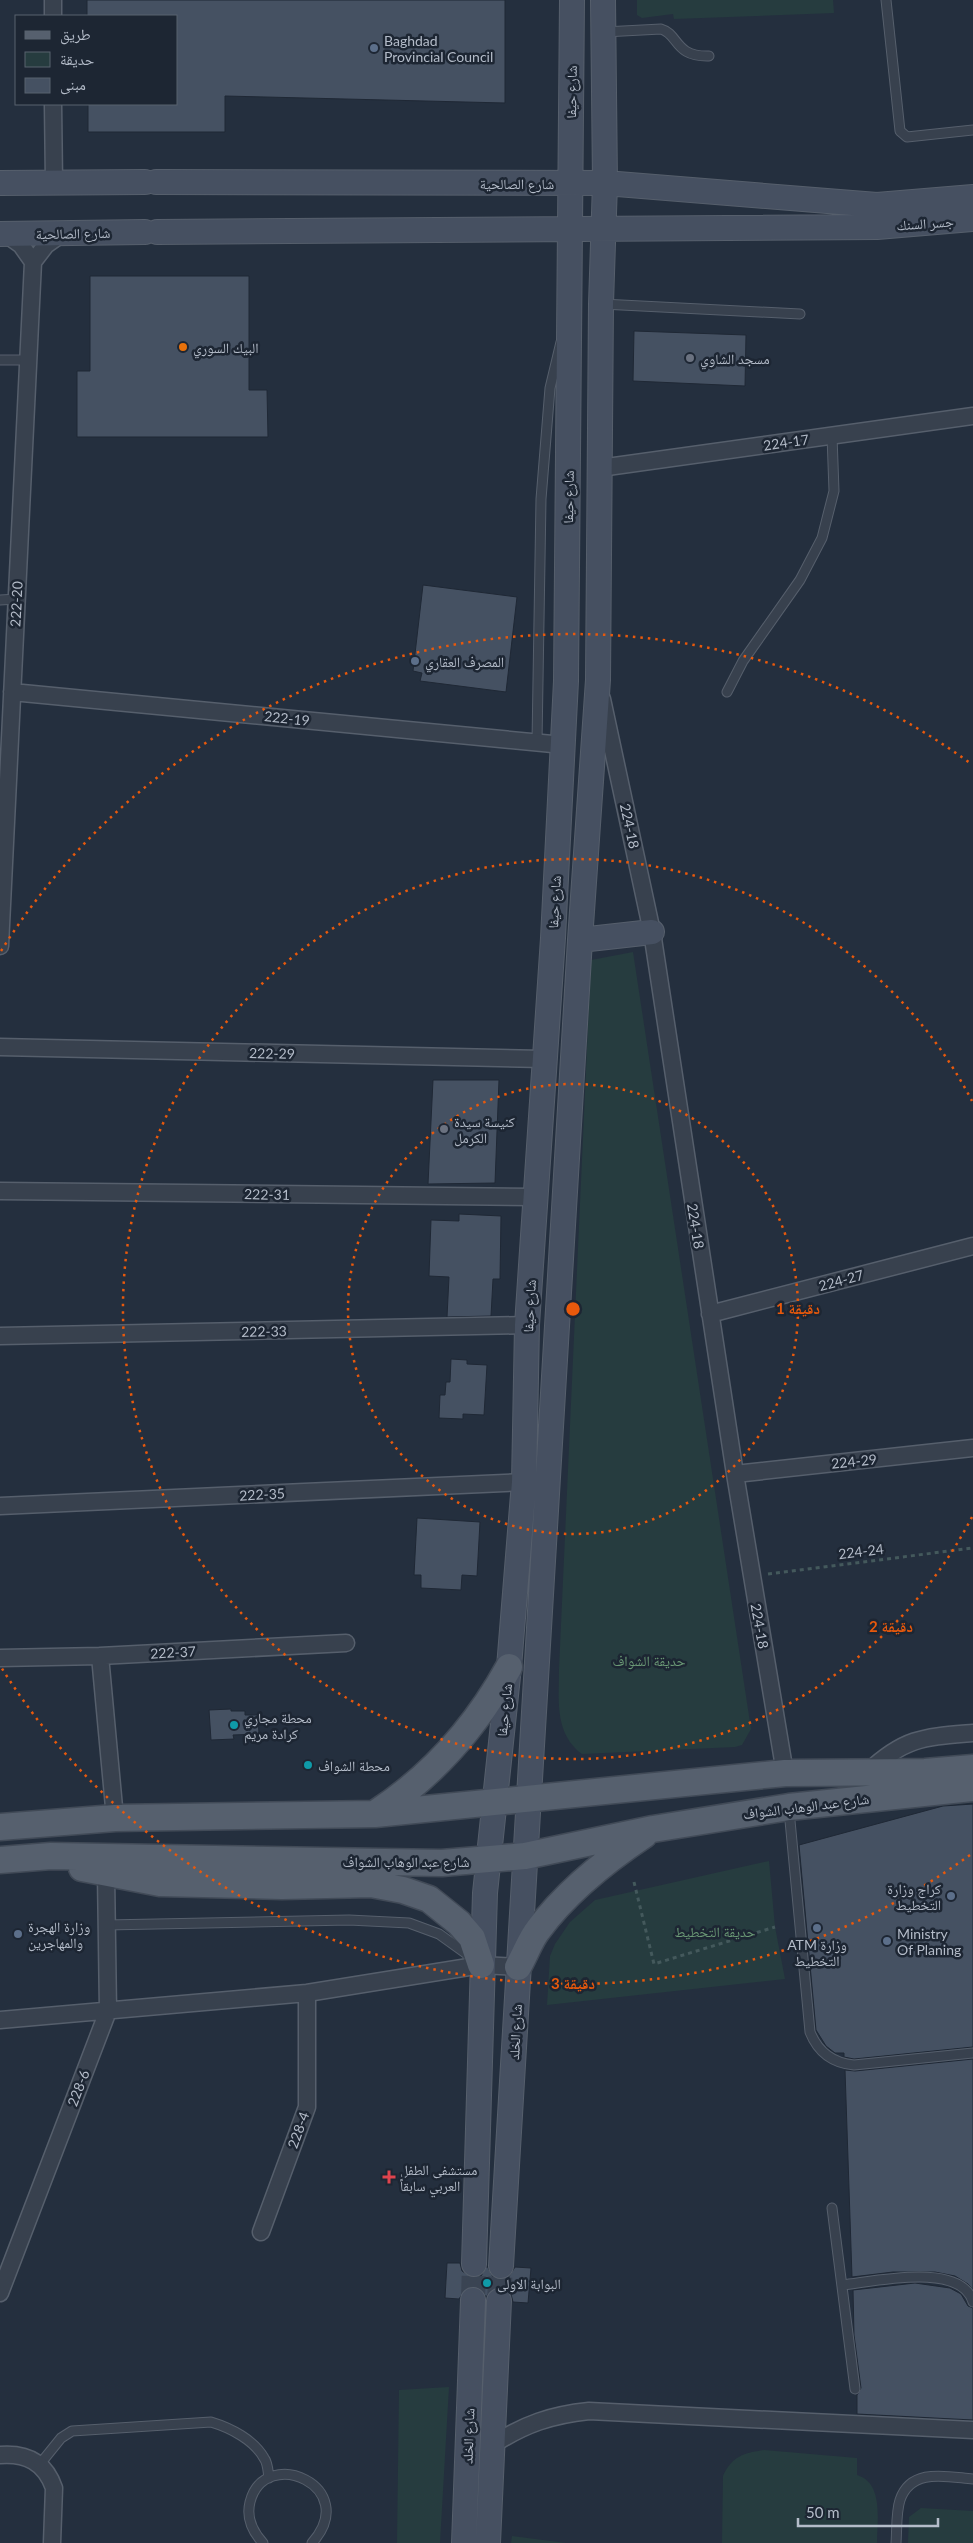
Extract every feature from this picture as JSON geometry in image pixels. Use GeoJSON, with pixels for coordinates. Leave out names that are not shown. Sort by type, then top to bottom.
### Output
{"type":"FeatureCollection","features":[{"type":"Feature","properties":{"kind":"main road","name":"شارع حيفا"},"geometry":{"type":"LineString","coordinates":[[495,1802],[509,1667],[524,1482],[527,1325],[566,681],[572,0]]}},
{"type":"Feature","properties":{"kind":"main road","name":"شارع حيفا"},"geometry":{"type":"LineString","coordinates":[[528,1799],[580,940],[598,680],[605,183],[603,0]]}},
{"type":"Feature","properties":{"kind":"main road","name":"شارع الصالحية"},"geometry":{"type":"LineString","coordinates":[[0,183],[605,183],[877,216]]}},
{"type":"Feature","properties":{"kind":"main road","name":"جسر السنك"},"geometry":{"type":"LineString","coordinates":[[877,216],[973,197]]}},
{"type":"Feature","properties":{"kind":"main road","name":"شارع الصالحية"},"geometry":{"type":"LineString","coordinates":[[2,234],[604,229],[877,216]]}},
{"type":"Feature","properties":{"kind":"main road","name":"جسر السنك"},"geometry":{"type":"LineString","coordinates":[[877,216],[973,220]]}},
{"type":"Feature","properties":{"kind":"main road"},"geometry":{"type":"LineString","coordinates":[[580,940],[652,932]]}},
{"type":"Feature","properties":{"kind":"main road"},"geometry":{"type":"LineString","coordinates":[[376,1814],[418,1783],[456,1746],[485,1708],[509,1667]]}},
{"type":"Feature","properties":{"kind":"main road"},"geometry":{"type":"LineString","coordinates":[[926,1782],[973,1768]]}},
{"type":"Feature","properties":{"kind":"main road","name":"شارع عبد الوهاب الشواف"},"geometry":{"type":"LineString","coordinates":[[0,1827],[115,1818],[376,1814],[785,1774],[868,1772],[926,1782]]}},
{"type":"Feature","properties":{"kind":"main road"},"geometry":{"type":"LineString","coordinates":[[926,1782],[973,1788]]}},
{"type":"Feature","properties":{"kind":"main road","name":"شارع عبد الوهاب الشواف"},"geometry":{"type":"LineString","coordinates":[[0,1860],[51,1856],[442,1863],[488,1860],[525,1856],[653,1829],[926,1782]]}},
{"type":"Feature","properties":{"kind":"main road","name":"شارع الخلد"},"geometry":{"type":"LineString","coordinates":[[501,2266],[528,1799]]}},
{"type":"Feature","properties":{"kind":"main road"},"geometry":{"type":"LineString","coordinates":[[474,2264],[481,1965],[488,1860],[495,1802]]}},
{"type":"Feature","properties":{"kind":"main road"},"geometry":{"type":"LineString","coordinates":[[518,1967],[538,1930],[562,1903],[603,1865],[653,1829]]}},
{"type":"Feature","properties":{"kind":"main road"},"geometry":{"type":"LineString","coordinates":[[51,1856],[88,1870],[160,1882],[282,1886],[371,1884],[403,1890],[428,1899],[459,1923],[472,1938],[481,1965]]}},
{"type":"Feature","properties":{"kind":"main road","name":"شارع الخلد"},"geometry":{"type":"LineString","coordinates":[[464,2543],[473,2300]]}},
{"type":"Feature","properties":{"kind":"main road","name":"شارع الخلد"},"geometry":{"type":"LineString","coordinates":[[488,2543],[499,2301]]}},
{"type":"Feature","properties":{"kind":"street"},"geometry":{"type":"LineString","coordinates":[[52,0],[53,15]]}},
{"type":"Feature","properties":{"kind":"street"},"geometry":{"type":"LineString","coordinates":[[53,105],[54,183]]}},
{"type":"Feature","properties":{"kind":"street"},"geometry":{"type":"LineString","coordinates":[[2,234],[22,245],[32,262],[46,244],[64,233]]}},
{"type":"Feature","properties":{"kind":"street","name":"222-20"},"geometry":{"type":"LineString","coordinates":[[0,946],[32,262]]}},
{"type":"Feature","properties":{"kind":"street","name":"224-17"},"geometry":{"type":"LineString","coordinates":[[600,468],[973,416]]}},
{"type":"Feature","properties":{"kind":"street","name":"224-18"},"geometry":{"type":"LineString","coordinates":[[598,680],[652,932],[735,1474],[785,1774]]}},
{"type":"Feature","properties":{"kind":"street","name":"222-19"},"geometry":{"type":"LineString","coordinates":[[12,692],[562,745]]}},
{"type":"Feature","properties":{"kind":"street","name":"222-29"},"geometry":{"type":"LineString","coordinates":[[0,1047],[543,1059]]}},
{"type":"Feature","properties":{"kind":"street","name":"222-31"},"geometry":{"type":"LineString","coordinates":[[0,1191],[535,1196]]}},
{"type":"Feature","properties":{"kind":"street","name":"224-27"},"geometry":{"type":"LineString","coordinates":[[710,1314],[973,1246]]}},
{"type":"Feature","properties":{"kind":"street","name":"222-33"},"geometry":{"type":"LineString","coordinates":[[0,1336],[527,1325]]}},
{"type":"Feature","properties":{"kind":"street","name":"224-29"},"geometry":{"type":"LineString","coordinates":[[735,1474],[973,1448]]}},
{"type":"Feature","properties":{"kind":"street","name":"222-35"},"geometry":{"type":"LineString","coordinates":[[0,1506],[524,1482]]}},
{"type":"Feature","properties":{"kind":"street","name":"222-37"},"geometry":{"type":"LineString","coordinates":[[0,1658],[100,1656],[346,1643]]}},
{"type":"Feature","properties":{"kind":"street"},"geometry":{"type":"LineString","coordinates":[[100,1656],[115,1818]]}},
{"type":"Feature","properties":{"kind":"street"},"geometry":{"type":"LineString","coordinates":[[868,1772],[887,1754],[923,1738],[973,1733]]}},
{"type":"Feature","properties":{"kind":"street","name":"228-6"},"geometry":{"type":"LineString","coordinates":[[0,2293],[108,2011],[106,1874]]}},
{"type":"Feature","properties":{"kind":"street"},"geometry":{"type":"LineString","coordinates":[[0,2020],[307,1993],[481,1965],[518,1967]]}},
{"type":"Feature","properties":{"kind":"street","name":"228-4"},"geometry":{"type":"LineString","coordinates":[[261,2232],[307,2107],[307,1993]]}},
{"type":"Feature","properties":{"kind":"street"},"geometry":{"type":"LineString","coordinates":[[492,2445],[526,2426],[550,2417],[589,2411],[973,2430]]}},
{"type":"Feature","properties":{"kind":"street"},"geometry":{"type":"LineString","coordinates":[[0,2455],[22,2455],[40,2464],[46,2471],[54,2488],[52,2543]]}},
{"type":"Feature","properties":{"kind":"lane"},"geometry":{"type":"LineString","coordinates":[[886,0],[903,134],[907,137],[973,130]]}},
{"type":"Feature","properties":{"kind":"lane"},"geometry":{"type":"LineString","coordinates":[[604,32],[661,29],[666,31],[677,46],[686,52],[699,57],[710,56]]}},
{"type":"Feature","properties":{"kind":"lane"},"geometry":{"type":"LineString","coordinates":[[602,304],[800,314]]}},
{"type":"Feature","properties":{"kind":"lane"},"geometry":{"type":"LineString","coordinates":[[537,742],[541,499],[546,421],[557,354],[569,315]]}},
{"type":"Feature","properties":{"kind":"lane"},"geometry":{"type":"LineString","coordinates":[[0,360],[28,360]]}},
{"type":"Feature","properties":{"kind":"lane"},"geometry":{"type":"LineString","coordinates":[[727,692],[743,661],[800,580],[822,538],[834,491],[832,436]]}},
{"type":"Feature","properties":{"kind":"lane"},"geometry":{"type":"LineString","coordinates":[[0,600],[17,599]]}},
{"type":"Feature","properties":{"kind":"lane"},"geometry":{"type":"LineString","coordinates":[[789,1807],[810,2032],[819,2049],[835,2060],[854,2064],[973,2053]]}},
{"type":"Feature","properties":{"kind":"lane"},"geometry":{"type":"LineString","coordinates":[[106,1925],[349,1920],[409,1923],[439,1934],[481,1965]]}},
{"type":"Feature","properties":{"kind":"lane"},"geometry":{"type":"LineString","coordinates":[[832,2208],[855,2389]]}},
{"type":"Feature","properties":{"kind":"lane"},"geometry":{"type":"LineString","coordinates":[[842,2285],[928,2277],[944,2278],[959,2284],[971,2295],[973,2302]]}},
{"type":"Feature","properties":{"kind":"lane"},"geometry":{"type":"LineString","coordinates":[[40,2464],[61,2438],[72,2431],[212,2422],[230,2427],[259,2452],[265,2459],[269,2478]]}},
{"type":"Feature","properties":{"kind":"lane"},"geometry":{"type":"LineString","coordinates":[[263,2543],[255,2534],[250,2522],[248,2509],[252,2496],[259,2486],[269,2478],[288,2474],[306,2478],[316,2486],[323,2497],[326,2510],[325,2522],[320,2534],[312,2543]]}},
{"type":"Feature","properties":{"kind":"lane"},"geometry":{"type":"LineString","coordinates":[[896,2543],[900,2499],[917,2480],[928,2476],[973,2479]]}},
{"type":"Feature","properties":{"kind":"path","name":"224-24"},"geometry":{"type":"LineString","coordinates":[[752,1576],[973,1548]]}},
{"type":"Feature","properties":{"kind":"path"},"geometry":{"type":"LineString","coordinates":[[634,1882],[654,1964],[775,1927]]}},
{"type":"Feature","properties":{"kind":"green space"},"geometry":{"type":"Polygon","coordinates":[[[637,0],[833,0],[834,13],[674,19],[673,14],[642,18],[637,15],[637,0]]]}},
{"type":"Feature","properties":{"kind":"green space","name":"حديقة الشواف"},"geometry":{"type":"Polygon","coordinates":[[[633,952],[751,1729],[742,1745],[735,1747],[582,1754],[573,1746],[562,1726],[559,1704],[559,1669],[591,960],[633,952]]]}},
{"type":"Feature","properties":{"kind":"green space","name":"حديقة التخطيط"},"geometry":{"type":"Polygon","coordinates":[[[769,1861],[775,1927],[785,1979],[547,2005],[550,1956],[555,1944],[570,1922],[595,1900],[769,1861]]]}},
{"type":"Feature","properties":{"kind":"green space"},"geometry":{"type":"Polygon","coordinates":[[[449,2387],[440,2543],[397,2543],[399,2390],[449,2387]]]}},
{"type":"Feature","properties":{"kind":"green space"},"geometry":{"type":"Polygon","coordinates":[[[764,2450],[857,2458],[857,2475],[866,2479],[872,2486],[875,2494],[878,2514],[877,2543],[722,2543],[723,2476],[730,2464],[739,2457],[764,2450]]]}},
{"type":"Feature","properties":{"kind":"green space"},"geometry":{"type":"Polygon","coordinates":[[[921,2508],[973,2511],[973,2543],[908,2543],[909,2517],[921,2508]]]}},
{"type":"Feature","properties":{"kind":"green space"},"geometry":{"type":"Polygon","coordinates":[[[512,2536],[566,2543],[511,2543],[512,2536]]]}},
{"type":"Feature","properties":{"kind":"building","name":"Baghdad Provincial Council"},"geometry":{"type":"Polygon","coordinates":[[[87,0],[505,0],[505,103],[225,96],[225,132],[88,132],[88,105],[178,105],[178,15],[87,15],[87,0]]]}},
{"type":"Feature","properties":{"kind":"building"},"geometry":{"type":"Polygon","coordinates":[[[90,276],[249,276],[249,390],[267,390],[268,437],[77,437],[77,371],[90,371],[90,276]]]}},
{"type":"Feature","properties":{"kind":"building","name":"مسجد الشاوي"},"geometry":{"type":"Polygon","coordinates":[[[634,331],[746,335],[745,386],[633,381],[634,331]]]}},
{"type":"Feature","properties":{"kind":"building"},"geometry":{"type":"Polygon","coordinates":[[[423,585],[517,597],[506,692],[420,681],[422,673],[413,671],[423,585]]]}},
{"type":"Feature","properties":{"kind":"building"},"geometry":{"type":"Polygon","coordinates":[[[433,1080],[499,1080],[495,1183],[428,1184],[433,1080]]]}},
{"type":"Feature","properties":{"kind":"building"},"geometry":{"type":"Polygon","coordinates":[[[459,1214],[501,1216],[500,1279],[493,1279],[491,1316],[447,1317],[449,1277],[429,1276],[431,1220],[459,1221],[459,1214]]]}},
{"type":"Feature","properties":{"kind":"building"},"geometry":{"type":"Polygon","coordinates":[[[451,1359],[467,1360],[467,1364],[487,1365],[484,1415],[463,1414],[463,1419],[439,1418],[440,1395],[445,1395],[446,1382],[450,1382],[451,1359]]]}},
{"type":"Feature","properties":{"kind":"building"},"geometry":{"type":"Polygon","coordinates":[[[417,1518],[480,1522],[477,1576],[462,1575],[461,1590],[421,1588],[421,1575],[414,1575],[417,1518]]]}},
{"type":"Feature","properties":{"kind":"building","name":"محطة مجاري كرادة مريم"},"geometry":{"type":"Polygon","coordinates":[[[231,1709],[231,1711],[245,1711],[245,1715],[258,1715],[259,1734],[233,1735],[234,1739],[211,1740],[209,1710],[231,1709]]]}},
{"type":"Feature","properties":{"kind":"building","name":"Ministry Of Planing"},"geometry":{"type":"Polygon","coordinates":[[[973,1804],[973,2047],[854,2059],[844,2057],[844,2053],[835,2053],[826,2046],[816,2030],[799,1845],[943,1806],[973,1804]]]}},
{"type":"Feature","properties":{"kind":"building"},"geometry":{"type":"Polygon","coordinates":[[[973,2059],[973,2290],[968,2284],[955,2276],[935,2272],[893,2272],[852,2277],[845,2070],[855,2071],[973,2059]]]}},
{"type":"Feature","properties":{"kind":"building"},"geometry":{"type":"Polygon","coordinates":[[[447,2263],[460,2263],[462,2271],[473,2278],[481,2276],[487,2266],[493,2277],[500,2280],[508,2278],[515,2267],[531,2268],[528,2303],[513,2302],[511,2294],[500,2287],[492,2289],[486,2297],[481,2289],[473,2286],[466,2288],[459,2299],[445,2298],[447,2263]]]}},
{"type":"Feature","properties":{"kind":"building"},"geometry":{"type":"Polygon","coordinates":[[[915,2283],[950,2288],[961,2294],[968,2306],[973,2308],[973,2420],[857,2414],[857,2395],[861,2388],[854,2335],[853,2290],[915,2283]]]}},
{"type":"Feature","properties":{"kind":"tunnel"},"geometry":{"type":"LineString","coordinates":[[473,2300],[474,2264]]}},
{"type":"Feature","properties":{"kind":"tunnel"},"geometry":{"type":"LineString","coordinates":[[499,2301],[501,2266]]}},
{"type":"Feature","properties":{"kind":"place","name":"Baghdad Provincial Council"},"geometry":{"type":"Point","coordinates":[374,48]}},
{"type":"Feature","properties":{"kind":"place","name":"البيك السوري"},"geometry":{"type":"Point","coordinates":[183,347]}},
{"type":"Feature","properties":{"kind":"place","name":"مسجد الشاوي"},"geometry":{"type":"Point","coordinates":[690,358]}},
{"type":"Feature","properties":{"kind":"place","name":"المصرف العقاري"},"geometry":{"type":"Point","coordinates":[415,661]}},
{"type":"Feature","properties":{"kind":"place","name":"كنيسة سيدة الكرمل"},"geometry":{"type":"Point","coordinates":[444,1129]}},
{"type":"Feature","properties":{"kind":"place","name":"محطة مجاري كرادة مريم"},"geometry":{"type":"Point","coordinates":[234,1725]}},
{"type":"Feature","properties":{"kind":"place","name":"محطة الشواف"},"geometry":{"type":"Point","coordinates":[308,1765]}},
{"type":"Feature","properties":{"kind":"place","name":"كراج وزارة التخطيط"},"geometry":{"type":"Point","coordinates":[951,1896]}},
{"type":"Feature","properties":{"kind":"place","name":"ATM وزارة التخطيط"},"geometry":{"type":"Point","coordinates":[817,1928]}},
{"type":"Feature","properties":{"kind":"place","name":"وزارة الهجرة والمهاجرين"},"geometry":{"type":"Point","coordinates":[18,1934]}},
{"type":"Feature","properties":{"kind":"place","name":"Ministry Of Planing"},"geometry":{"type":"Point","coordinates":[887,1941]}},
{"type":"Feature","properties":{"kind":"place","name":"مستشفى الطفل العربي سابقاً"},"geometry":{"type":"Point","coordinates":[389,2177]}},
{"type":"Feature","properties":{"kind":"place","name":"البوابة الاولى"},"geometry":{"type":"Point","coordinates":[487,2283]}}]}
